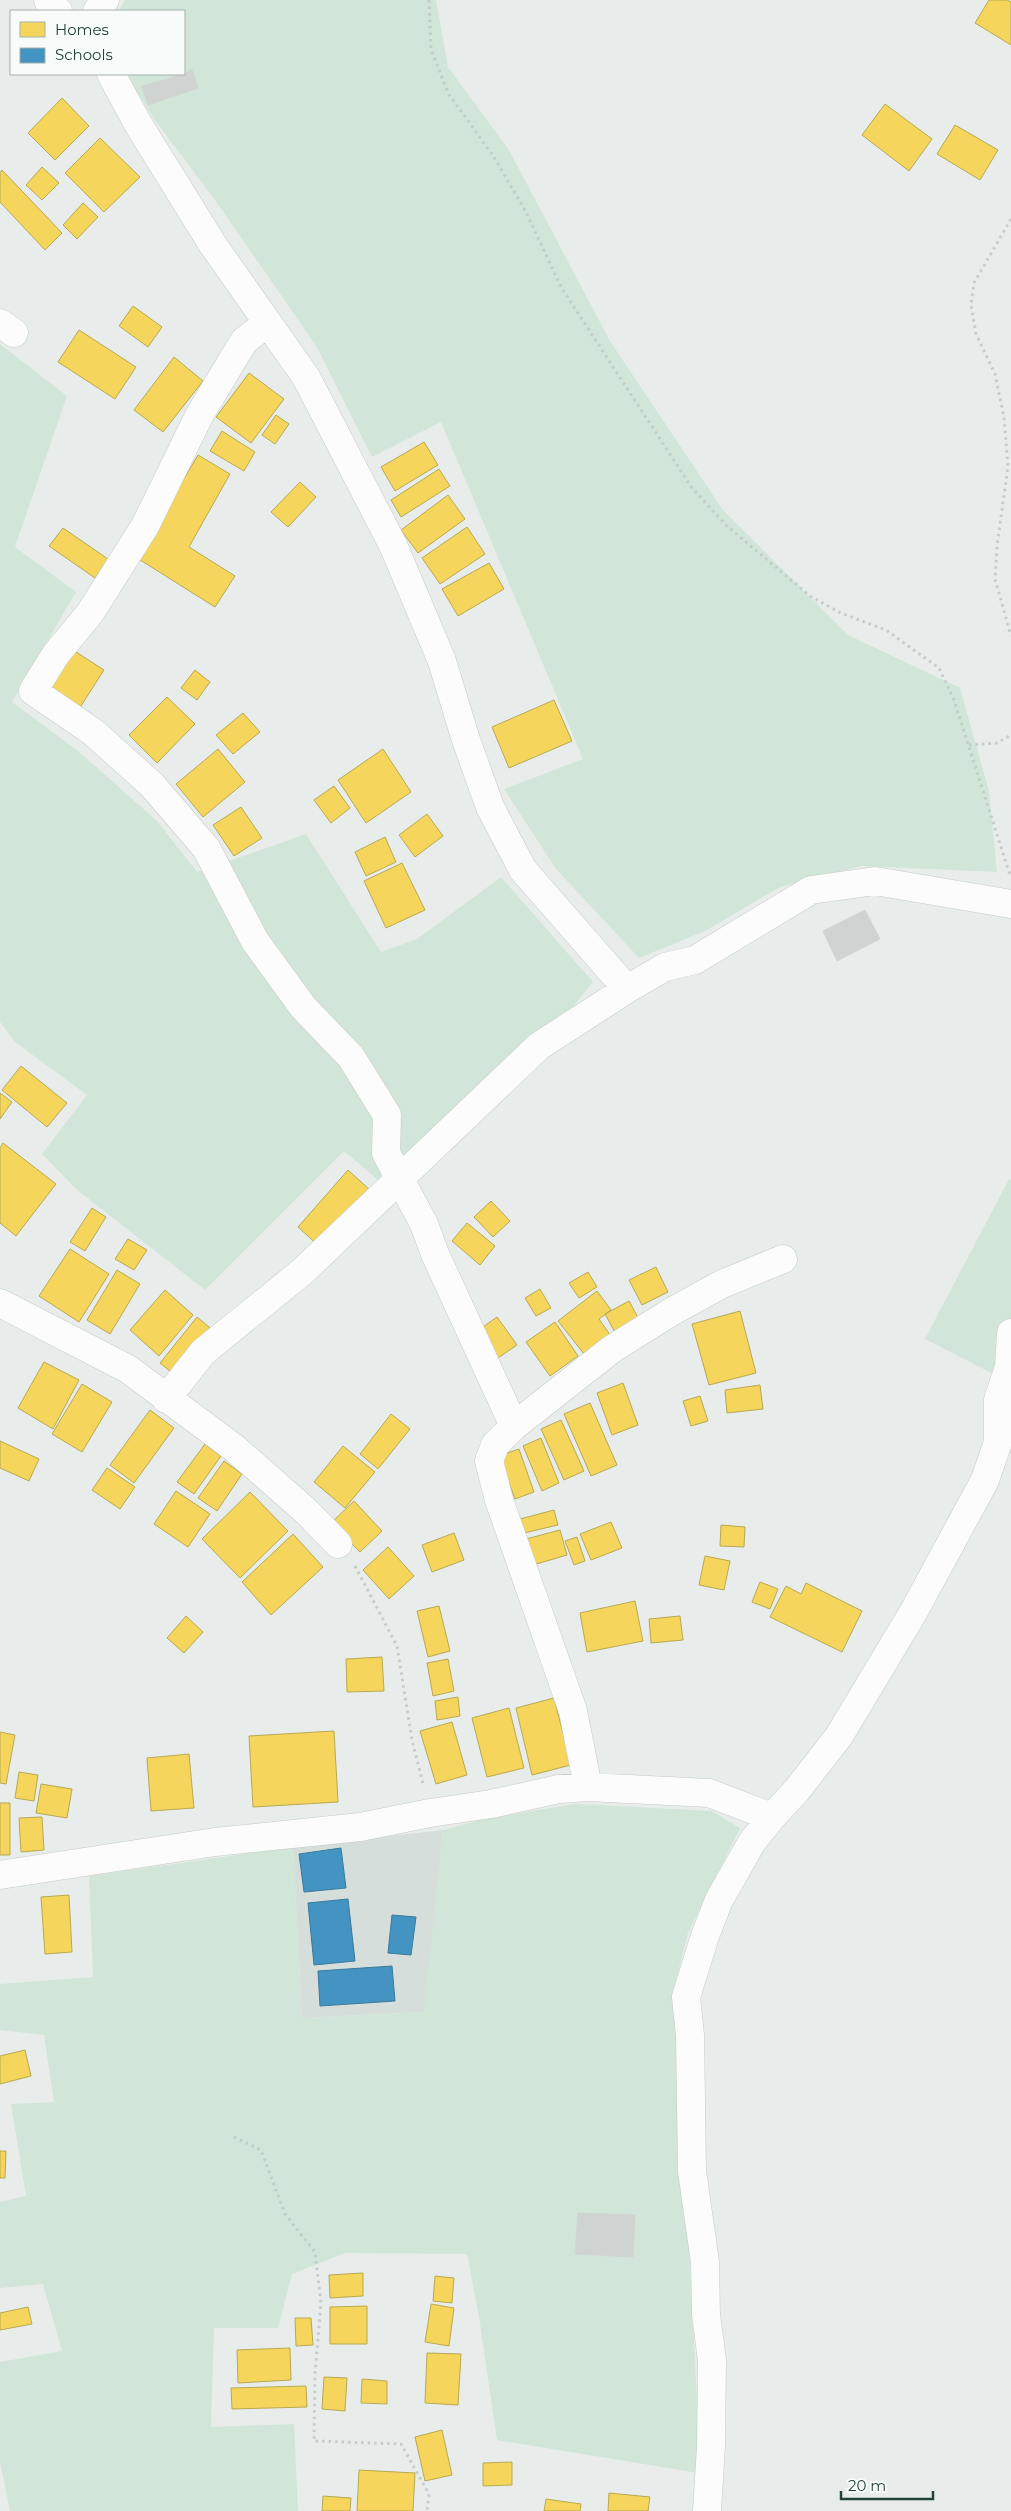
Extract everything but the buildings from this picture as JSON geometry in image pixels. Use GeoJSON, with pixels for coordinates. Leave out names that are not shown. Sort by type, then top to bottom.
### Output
{"type":"FeatureCollection","features":[{"type":"Feature","properties":{"kind":"street"},"geometry":{"type":"LineString","coordinates":[[48,0],[57,10]]}},
{"type":"Feature","properties":{"kind":"street"},"geometry":{"type":"LineString","coordinates":[[112,75],[138,124],[213,245],[306,377],[393,545],[442,661],[490,808],[523,870],[627,990]]}},
{"type":"Feature","properties":{"kind":"street"},"geometry":{"type":"LineString","coordinates":[[268,323],[244,341],[200,414],[145,526],[90,613],[56,654],[32,691],[93,732],[152,785],[206,848],[255,941],[303,1007],[351,1058],[387,1114],[386,1153],[424,1224],[435,1254],[514,1426]]}},
{"type":"Feature","properties":{"kind":"street"},"geometry":{"type":"LineString","coordinates":[[166,1399],[203,1352],[304,1270],[398,1178],[539,1046],[664,967],[695,960],[811,890],[875,881],[1011,904]]}},
{"type":"Feature","properties":{"kind":"street"},"geometry":{"type":"LineString","coordinates":[[588,1787],[573,1711],[499,1500],[488,1461],[495,1445],[514,1426],[612,1349],[671,1312],[722,1284],[783,1259]]}},
{"type":"Feature","properties":{"kind":"street"},"geometry":{"type":"LineString","coordinates":[[0,1303],[128,1369],[166,1399],[234,1447],[307,1512],[338,1544]]}},
{"type":"Feature","properties":{"kind":"street"},"geometry":{"type":"LineString","coordinates":[[707,2511],[711,2446],[712,2360],[706,2315],[705,2262],[692,2171],[690,2035],[686,1997],[705,1936],[719,1900],[752,1842],[772,1816],[797,1790],[839,1736],[914,1611],[985,1480],[998,1442],[998,1400],[1009,1367],[1011,1333]]}},
{"type":"Feature","properties":{"kind":"street"},"geometry":{"type":"LineString","coordinates":[[0,1875],[215,1842],[352,1828],[430,1813],[491,1804],[559,1789],[588,1787],[710,1793],[772,1816]]}},
{"type":"Feature","properties":{"kind":"path"},"geometry":{"type":"LineString","coordinates":[[429,0],[431,49],[448,93],[494,157],[522,204],[561,287],[692,488],[727,526],[810,596],[841,613],[886,630],[939,668],[954,700],[1011,877]]}},
{"type":"Feature","properties":{"kind":"path"},"geometry":{"type":"LineString","coordinates":[[1011,220],[974,283],[971,305],[976,334],[995,374],[1004,417],[1008,466],[997,546],[995,579],[1011,636]]}},
{"type":"Feature","properties":{"kind":"path"},"geometry":{"type":"LineString","coordinates":[[968,745],[997,743],[1011,735]]}},
{"type":"Feature","properties":{"kind":"path"},"geometry":{"type":"LineString","coordinates":[[338,1544],[360,1572],[397,1646],[412,1740],[430,1813]]}},
{"type":"Feature","properties":{"kind":"path"},"geometry":{"type":"LineString","coordinates":[[234,2137],[261,2150],[285,2214],[315,2252],[321,2303],[315,2374],[314,2440],[401,2444],[429,2494],[427,2511]]}},
{"type":"Feature","properties":{"kind":"shaded area"},"geometry":{"type":"Polygon","coordinates":[[[443,1830],[425,2012],[302,2018],[293,1847],[443,1830]]]}},
{"type":"Feature","properties":{"kind":"green space"},"geometry":{"type":"Polygon","coordinates":[[[125,0],[436,0],[448,67],[509,150],[610,341],[723,510],[848,635],[960,688],[989,791],[997,872],[862,866],[780,887],[705,931],[639,958],[556,869],[504,789],[583,759],[441,422],[372,457],[317,347],[215,200],[154,119],[127,75],[185,75],[185,10],[120,10],[125,0]]]}},
{"type":"Feature","properties":{"kind":"green space"},"geometry":{"type":"Polygon","coordinates":[[[0,344],[67,396],[15,547],[76,592],[12,702],[78,751],[157,821],[197,872],[306,834],[381,952],[417,939],[501,877],[593,982],[533,1057],[391,1191],[344,1151],[205,1290],[76,1189],[42,1154],[87,1095],[15,1042],[0,1022],[0,344]]]}},
{"type":"Feature","properties":{"kind":"green space"},"geometry":{"type":"Polygon","coordinates":[[[1009,1179],[1011,1180],[1011,1383],[925,1339],[1009,1179]]]}},
{"type":"Feature","properties":{"kind":"green space"},"geometry":{"type":"Polygon","coordinates":[[[576,1804],[712,1811],[740,1828],[688,1933],[673,1993],[680,2076],[698,2419],[698,2473],[497,2440],[479,2317],[467,2254],[345,2253],[292,2274],[278,2328],[214,2328],[211,2427],[294,2424],[298,2511],[10,2511],[0,2462],[0,2362],[62,2351],[43,2284],[0,2288],[0,2202],[26,2196],[11,2104],[54,2102],[44,2035],[0,2030],[0,1984],[93,1977],[89,1876],[293,1847],[302,2018],[424,2012],[443,1830],[488,1818],[576,1804]]]}}]}
